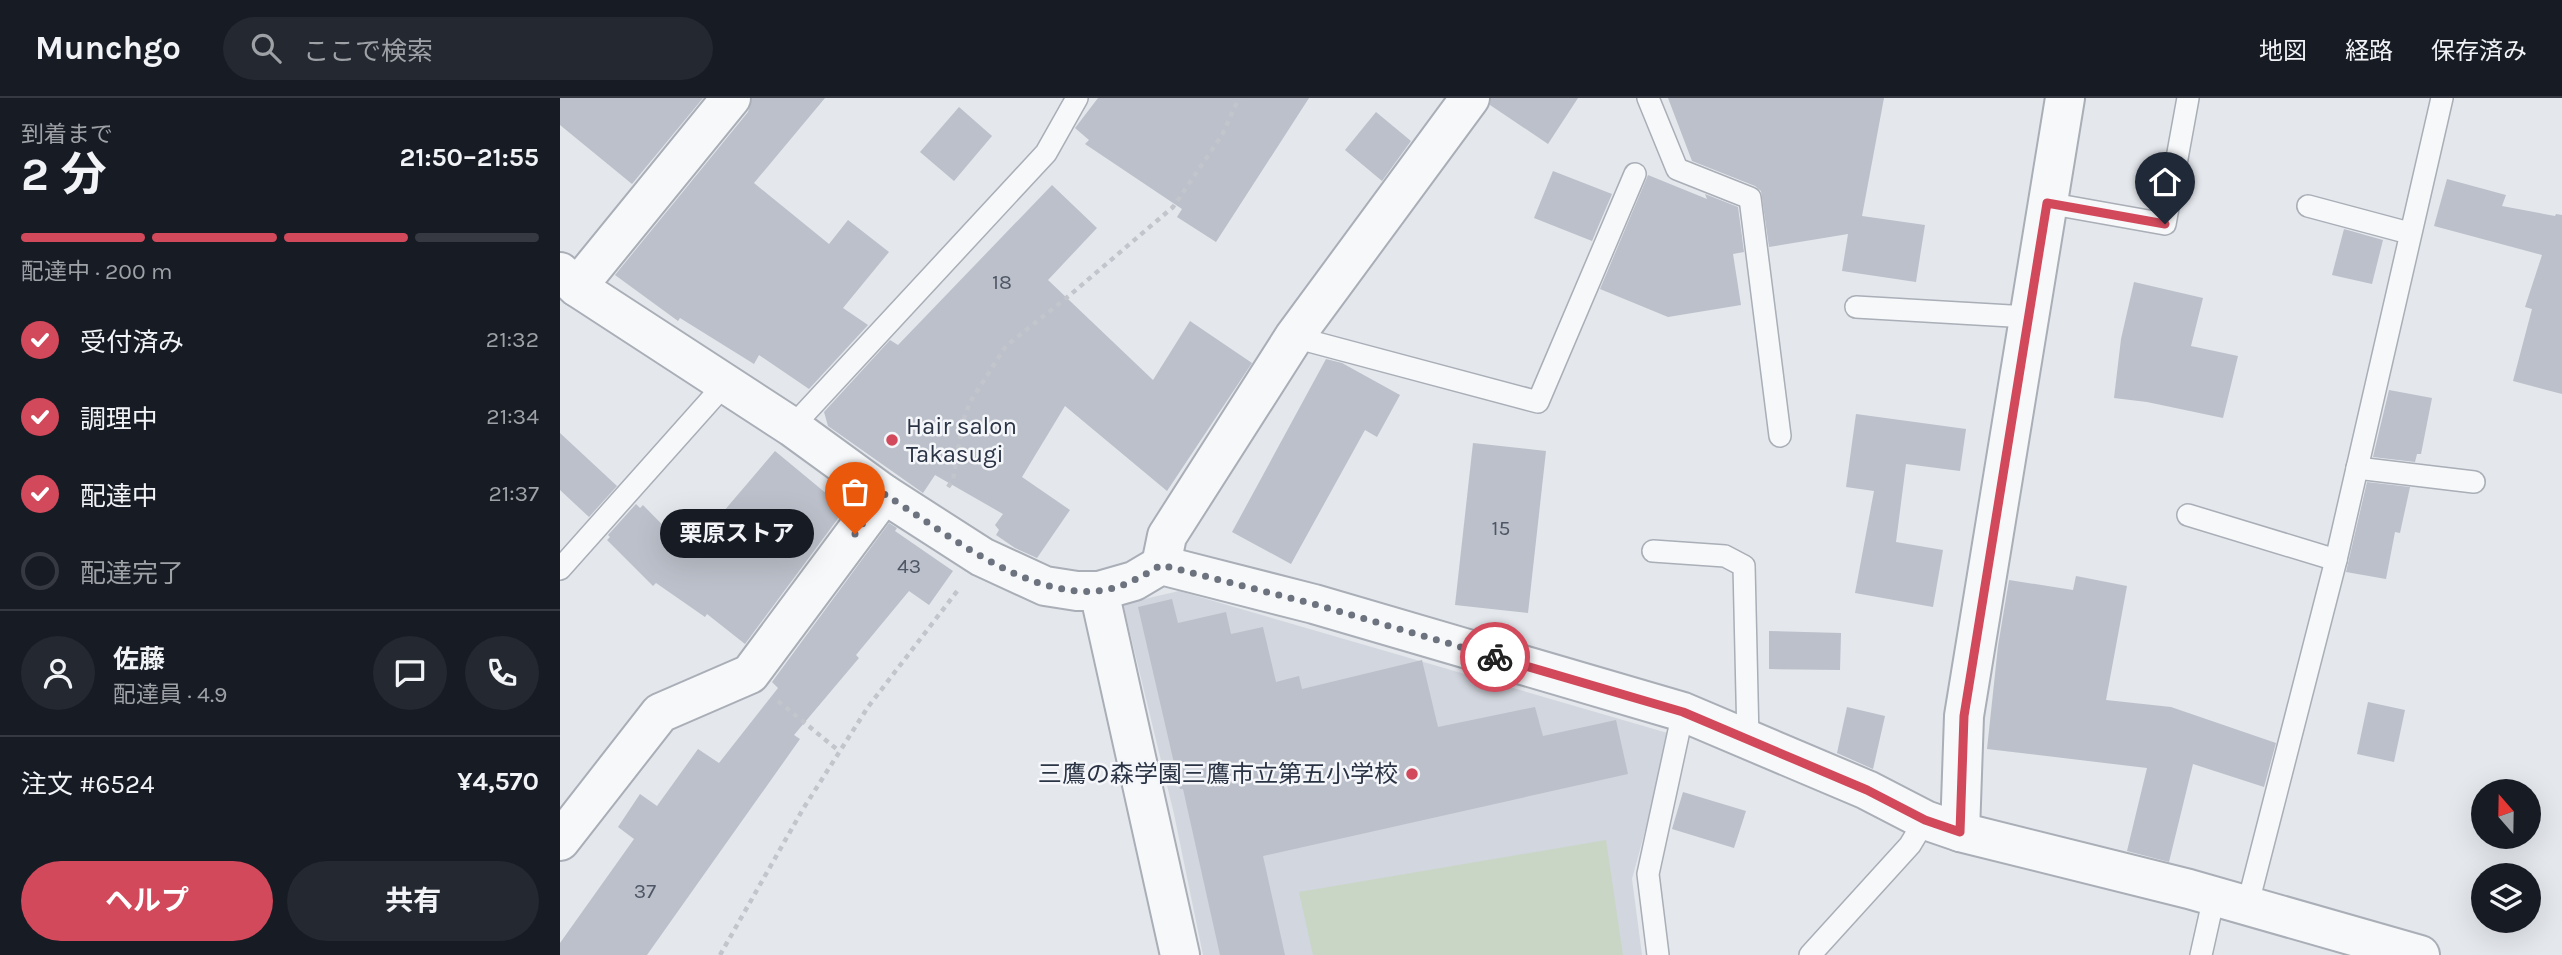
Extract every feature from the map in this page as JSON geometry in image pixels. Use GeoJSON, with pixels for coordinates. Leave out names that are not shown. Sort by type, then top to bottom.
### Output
{"type":"FeatureCollection","features":[{"type":"Feature","properties":{"kind":"street"},"geometry":{"type":"LineString","coordinates":[[731,98],[568,279],[724,385],[792,427],[884,494],[982,557],[1045,586],[1077,591],[1099,591],[1134,581],[1161,565],[1314,604],[1683,712],[1867,790],[1942,826],[2420,955]]}},
{"type":"Feature","properties":{"kind":"street"},"geometry":{"type":"LineString","coordinates":[[1161,565],[1167,536],[1294,337],[1471,98]]}},
{"type":"Feature","properties":{"kind":"street"},"geometry":{"type":"LineString","coordinates":[[1942,826],[1964,716],[2065,98]]}},
{"type":"Feature","properties":{"kind":"street"},"geometry":{"type":"LineString","coordinates":[[560,841],[660,713],[750,674],[884,494]]}},
{"type":"Feature","properties":{"kind":"street"},"geometry":{"type":"LineString","coordinates":[[1099,591],[1180,955]]}},
{"type":"Feature","properties":{"kind":"lane"},"geometry":{"type":"LineString","coordinates":[[792,427],[1046,153],[1077,98]]}},
{"type":"Feature","properties":{"kind":"lane"},"geometry":{"type":"LineString","coordinates":[[1648,98],[1677,169],[1750,198],[1780,436]]}},
{"type":"Feature","properties":{"kind":"lane"},"geometry":{"type":"LineString","coordinates":[[2047,203],[2165,224],[2188,98]]}},
{"type":"Feature","properties":{"kind":"lane"},"geometry":{"type":"LineString","coordinates":[[2201,955],[2231,902],[2336,560],[2442,98]]}},
{"type":"Feature","properties":{"kind":"lane"},"geometry":{"type":"LineString","coordinates":[[1294,337],[1538,402],[1635,174]]}},
{"type":"Feature","properties":{"kind":"lane"},"geometry":{"type":"LineString","coordinates":[[2308,206],[2409,233]]}},
{"type":"Feature","properties":{"kind":"lane"},"geometry":{"type":"LineString","coordinates":[[1856,307],[2028,317]]}},
{"type":"Feature","properties":{"kind":"lane"},"geometry":{"type":"LineString","coordinates":[[560,569],[724,385]]}},
{"type":"Feature","properties":{"kind":"lane"},"geometry":{"type":"LineString","coordinates":[[2357,468],[2474,482]]}},
{"type":"Feature","properties":{"kind":"lane"},"geometry":{"type":"LineString","coordinates":[[2188,515],[2336,560]]}},
{"type":"Feature","properties":{"kind":"lane"},"geometry":{"type":"LineString","coordinates":[[1653,551],[1725,556],[1744,566],[1748,739]]}},
{"type":"Feature","properties":{"kind":"lane"},"geometry":{"type":"LineString","coordinates":[[1658,955],[1648,874],[1683,712]]}},
{"type":"Feature","properties":{"kind":"lane"},"geometry":{"type":"LineString","coordinates":[[1810,955],[1910,845],[1942,826]]}},
{"type":"Feature","properties":{"kind":"path"},"geometry":{"type":"LineString","coordinates":[[925,519],[953,480],[963,421],[970,402],[1006,346],[1173,206],[1222,135],[1239,98]]}},
{"type":"Feature","properties":{"kind":"path"},"geometry":{"type":"LineString","coordinates":[[720,955],[839,751],[868,707],[982,557]]}},
{"type":"Feature","properties":{"kind":"path"},"geometry":{"type":"LineString","coordinates":[[771,695],[839,751]]}},
{"type":"Feature","properties":{"kind":"shaded area","name":"三鷹の森学園三鷹市立第五小学校"},"geometry":{"type":"Polygon","coordinates":[[[1179,591],[1671,734],[1632,879],[1642,955],[1203,955],[1174,814],[1123,604],[1179,591]]]}},
{"type":"Feature","properties":{"kind":"green space"},"geometry":{"type":"Polygon","coordinates":[[[1606,840],[1623,955],[1313,955],[1299,892],[1606,840]]]}},
{"type":"Feature","properties":{"kind":"building"},"geometry":{"type":"Polygon","coordinates":[[[560,98],[703,98],[632,184],[560,125],[560,98]]]}},
{"type":"Feature","properties":{"kind":"building"},"geometry":{"type":"Polygon","coordinates":[[[752,98],[825,98],[754,183],[829,244],[848,220],[889,252],[843,308],[868,325],[809,389],[759,355],[754,364],[680,318],[678,321],[615,275],[748,112],[752,98]]]}},
{"type":"Feature","properties":{"kind":"building"},"geometry":{"type":"Polygon","coordinates":[[[1098,98],[1309,98],[1216,242],[1177,217],[1182,209],[1085,144],[1089,140],[1075,128],[1098,98]]]}},
{"type":"Feature","properties":{"kind":"building"},"geometry":{"type":"Polygon","coordinates":[[[1491,98],[1578,98],[1548,144],[1490,105],[1491,98]]]}},
{"type":"Feature","properties":{"kind":"building"},"geometry":{"type":"Polygon","coordinates":[[[1668,98],[1884,98],[1862,216],[1925,225],[1916,282],[1842,271],[1848,234],[1769,247],[1761,191],[1755,186],[1692,161],[1668,98]]]}},
{"type":"Feature","properties":{"kind":"building"},"geometry":{"type":"Polygon","coordinates":[[[959,107],[992,136],[954,181],[920,152],[959,107]]]}},
{"type":"Feature","properties":{"kind":"building"},"geometry":{"type":"Polygon","coordinates":[[[1376,112],[1411,141],[1382,181],[1345,150],[1376,112]]]}},
{"type":"Feature","properties":{"kind":"building"},"geometry":{"type":"Polygon","coordinates":[[[1553,171],[1612,194],[1592,241],[1534,218],[1553,171]]]}},
{"type":"Feature","properties":{"kind":"building"},"geometry":{"type":"Polygon","coordinates":[[[1648,175],[1707,199],[1705,194],[1738,207],[1744,252],[1733,254],[1741,305],[1668,317],[1600,289],[1648,175]]]}},
{"type":"Feature","properties":{"kind":"building"},"geometry":{"type":"Polygon","coordinates":[[[2447,179],[2506,195],[2502,206],[2562,215],[2562,394],[2513,381],[2532,309],[2525,307],[2542,255],[2434,226],[2447,179]]]}},
{"type":"Feature","properties":{"kind":"building"},"geometry":{"type":"Polygon","coordinates":[[[1052,185],[1097,228],[1048,280],[1153,380],[1190,321],[1252,363],[1167,491],[1065,406],[1022,477],[1070,510],[1037,558],[996,535],[999,530],[995,525],[1003,514],[935,475],[923,493],[828,426],[824,412],[890,340],[898,345],[1052,185]]]}},
{"type":"Feature","properties":{"kind":"building"},"geometry":{"type":"Polygon","coordinates":[[[2344,229],[2383,240],[2372,284],[2332,275],[2344,229]]]}},
{"type":"Feature","properties":{"kind":"building"},"geometry":{"type":"Polygon","coordinates":[[[2134,282],[2203,298],[2191,346],[2238,356],[2223,418],[2114,398],[2121,339],[2134,282]]]}},
{"type":"Feature","properties":{"kind":"building"},"geometry":{"type":"Polygon","coordinates":[[[1326,359],[1342,363],[1400,395],[1377,437],[1365,430],[1291,564],[1232,532],[1326,359]]]}},
{"type":"Feature","properties":{"kind":"building"},"geometry":{"type":"Polygon","coordinates":[[[2389,390],[2432,398],[2421,454],[2417,454],[2415,462],[2373,457],[2389,390]]]}},
{"type":"Feature","properties":{"kind":"building"},"geometry":{"type":"Polygon","coordinates":[[[1856,414],[1966,429],[1960,471],[1906,464],[1896,542],[1943,550],[1933,607],[1855,593],[1874,491],[1846,487],[1856,414]]]}},
{"type":"Feature","properties":{"kind":"building"},"geometry":{"type":"Polygon","coordinates":[[[560,433],[617,486],[589,517],[560,490],[560,433]]]}},
{"type":"Feature","properties":{"kind":"building"},"geometry":{"type":"Polygon","coordinates":[[[1473,443],[1546,451],[1528,613],[1455,605],[1473,443]]]}},
{"type":"Feature","properties":{"kind":"building"},"geometry":{"type":"Polygon","coordinates":[[[775,451],[845,509],[745,644],[707,614],[705,617],[656,583],[653,586],[607,540],[610,537],[608,535],[636,504],[640,508],[643,505],[689,552],[775,451]]]}},
{"type":"Feature","properties":{"kind":"building"},"geometry":{"type":"Polygon","coordinates":[[[2367,482],[2410,487],[2400,533],[2395,532],[2386,579],[2346,572],[2367,482]]]}},
{"type":"Feature","properties":{"kind":"building"},"geometry":{"type":"Polygon","coordinates":[[[889,523],[897,528],[895,531],[953,571],[929,605],[909,591],[856,655],[859,658],[794,735],[800,739],[647,955],[560,955],[560,943],[634,839],[618,827],[640,794],[657,806],[698,749],[719,763],[778,688],[772,682],[889,523]]]}},
{"type":"Feature","properties":{"kind":"building"},"geometry":{"type":"Polygon","coordinates":[[[2076,576],[2127,586],[2106,700],[2171,707],[2276,743],[2264,787],[2193,764],[2169,862],[2127,851],[2147,768],[1987,749],[1998,646],[2009,580],[2073,590],[2076,576]]]}},
{"type":"Feature","properties":{"kind":"building"},"geometry":{"type":"Polygon","coordinates":[[[1172,599],[1178,623],[1226,612],[1231,634],[1263,627],[1276,682],[1299,676],[1302,689],[1422,660],[1438,727],[1535,707],[1543,736],[1616,720],[1628,774],[1263,856],[1285,955],[1220,955],[1138,607],[1172,599]]]}},
{"type":"Feature","properties":{"kind":"building"},"geometry":{"type":"Polygon","coordinates":[[[1769,631],[1841,633],[1840,670],[1769,669],[1769,631]]]}},
{"type":"Feature","properties":{"kind":"building"},"geometry":{"type":"Polygon","coordinates":[[[2368,702],[2405,710],[2394,762],[2357,754],[2368,702]]]}},
{"type":"Feature","properties":{"kind":"building"},"geometry":{"type":"Polygon","coordinates":[[[1847,707],[1885,716],[1873,769],[1837,753],[1847,707]]]}},
{"type":"Feature","properties":{"kind":"building"},"geometry":{"type":"Polygon","coordinates":[[[1683,792],[1746,811],[1734,848],[1672,829],[1683,792]]]}},
{"type":"Feature","properties":{"kind":"way so far"},"geometry":{"type":"LineString","coordinates":[[855,534],[884,494],[982,557],[1045,586],[1099,591],[1134,581],[1161,565],[1314,604],[1495,657]]}},
{"type":"Feature","properties":{"kind":"place","name":"Hair salon Takasugi"},"geometry":{"type":"Point","coordinates":[892,440]}},
{"type":"Feature","properties":{"kind":"place","name":"栗原ストア"},"geometry":{"type":"Point","coordinates":[855,534]}},
{"type":"Feature","properties":{"kind":"place","name":"三鷹の森学園三鷹市立第五小学校"},"geometry":{"type":"Point","coordinates":[1412,774]}},
{"type":"Feature","properties":{"kind":"route"},"geometry":{"type":"LineString","coordinates":[[1495,657],[1683,712],[1867,790],[1925,820],[1960,832],[1964,716],[2047,203],[2165,224]]}}]}
